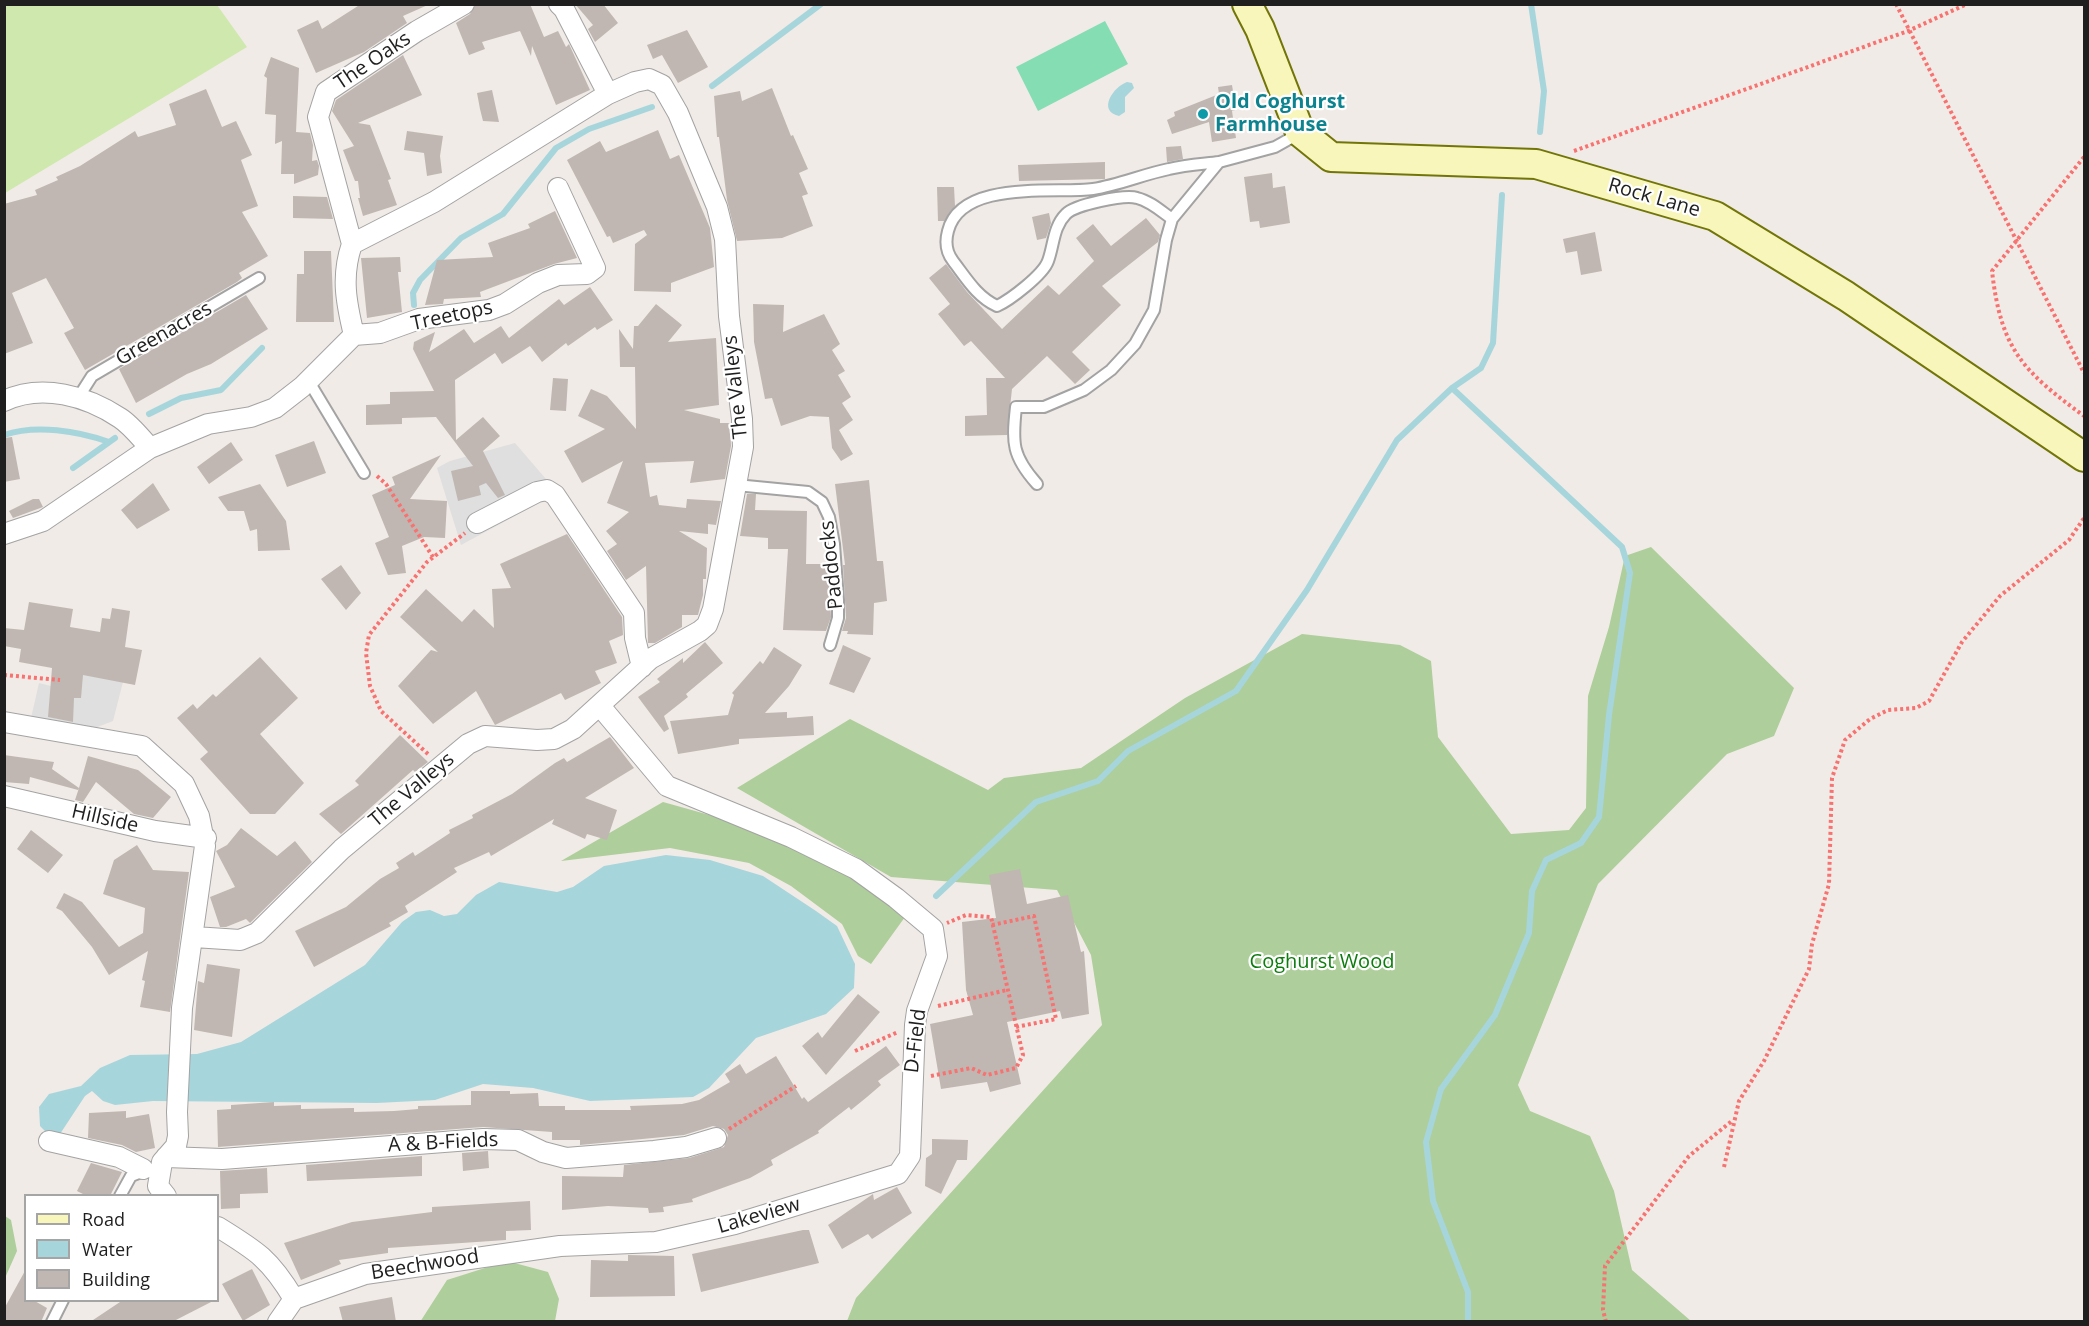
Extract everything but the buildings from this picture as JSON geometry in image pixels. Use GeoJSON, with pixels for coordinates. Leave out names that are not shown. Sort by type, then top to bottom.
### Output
{"type":"FeatureCollection","features":[{"type":"Feature","properties":{"kind":"street","name":"The Oaks"},"geometry":{"type":"LineString","coordinates":[[352,244],[318,117],[326,92],[417,31],[464,4]]}},
{"type":"Feature","properties":{"kind":"street"},"geometry":{"type":"LineString","coordinates":[[559,4],[564,9],[608,94]]}},
{"type":"Feature","properties":{"kind":"street","name":"Rock Lane"},"geometry":{"type":"LineString","coordinates":[[1247,4],[1260,29],[1300,132],[1331,157],[1536,164],[1715,216],[1846,296],[2085,457]]}},
{"type":"Feature","properties":{"kind":"street","name":"The Valleys"},"geometry":{"type":"LineString","coordinates":[[194,937],[240,940],[257,933],[342,849],[468,744],[485,736],[554,739],[573,729],[642,667],[707,625],[713,609],[743,447],[742,419],[729,316],[725,238],[717,207],[678,113],[662,85],[649,79],[635,82],[608,94],[434,202],[352,244]]}},
{"type":"Feature","properties":{"kind":"street","name":"Treetops"},"geometry":{"type":"LineString","coordinates":[[354,335],[381,333],[419,319],[489,310],[505,304],[538,283],[558,274],[587,274],[596,268],[558,188]]}},
{"type":"Feature","properties":{"kind":"street"},"geometry":{"type":"LineString","coordinates":[[4,534],[43,520],[150,448],[208,424],[251,417],[275,408],[308,380],[354,335],[345,296],[345,265],[352,244]]}},
{"type":"Feature","properties":{"kind":"street"},"geometry":{"type":"LineString","coordinates":[[4,400],[18,394],[43,392],[78,398],[121,418],[150,448]]}},
{"type":"Feature","properties":{"kind":"street"},"geometry":{"type":"LineString","coordinates":[[477,523],[537,492],[547,490],[555,495],[634,613],[635,638],[642,667]]}},
{"type":"Feature","properties":{"kind":"street"},"geometry":{"type":"LineString","coordinates":[[600,706],[667,786],[791,837],[856,869],[933,929]]}},
{"type":"Feature","properties":{"kind":"street"},"geometry":{"type":"LineString","coordinates":[[4,722],[142,746],[184,784],[199,816],[206,838],[194,937],[182,1008],[176,1146],[156,1167],[158,1185],[164,1194]]}},
{"type":"Feature","properties":{"kind":"street","name":"Hillside"},"geometry":{"type":"LineString","coordinates":[[4,796],[155,831],[206,838]]}},
{"type":"Feature","properties":{"kind":"street","name":"D-Field"},"geometry":{"type":"LineString","coordinates":[[912,1121],[911,1080],[916,1018],[937,956],[933,929]]}},
{"type":"Feature","properties":{"kind":"street","name":"Lakeview"},"geometry":{"type":"LineString","coordinates":[[560,1246],[656,1242],[735,1224],[898,1174],[910,1156],[912,1121]]}},
{"type":"Feature","properties":{"kind":"street","name":"A & B-Fields"},"geometry":{"type":"LineString","coordinates":[[156,1167],[483,1138],[518,1140],[543,1152],[566,1158],[675,1149],[716,1138]]}},
{"type":"Feature","properties":{"kind":"street"},"geometry":{"type":"LineString","coordinates":[[49,1141],[156,1167]]}},
{"type":"Feature","properties":{"kind":"street"},"geometry":{"type":"LineString","coordinates":[[219,1228],[260,1253],[279,1275],[294,1299],[278,1322]]}},
{"type":"Feature","properties":{"kind":"street","name":"Beechwood"},"geometry":{"type":"LineString","coordinates":[[294,1299],[365,1274],[560,1246]]}},
{"type":"Feature","properties":{"kind":"lane"},"geometry":{"type":"LineString","coordinates":[[1172,219],[1149,202],[1136,197],[1074,208],[1065,214],[1053,237],[1048,263],[1011,300],[997,306],[983,300],[948,255],[946,240],[950,224],[962,211],[996,193],[1023,189],[1058,192],[1095,188],[1169,168],[1219,162],[1275,147],[1300,132]]}},
{"type":"Feature","properties":{"kind":"lane"},"geometry":{"type":"LineString","coordinates":[[1036,484],[1019,464],[1013,434],[1016,407],[1044,407],[1084,390],[1111,370],[1135,344],[1155,310],[1166,240],[1172,219],[1219,162]]}},
{"type":"Feature","properties":{"kind":"lane","name":"Greenacres"},"geometry":{"type":"LineString","coordinates":[[78,398],[92,376],[259,278]]}},
{"type":"Feature","properties":{"kind":"lane"},"geometry":{"type":"LineString","coordinates":[[308,380],[364,473]]}},
{"type":"Feature","properties":{"kind":"lane","name":"Paddocks"},"geometry":{"type":"LineString","coordinates":[[736,485],[808,492],[822,502],[834,544],[838,600],[838,618],[830,645]]}},
{"type":"Feature","properties":{"kind":"lane"},"geometry":{"type":"LineString","coordinates":[[121,1194],[131,1176],[156,1167]]}},
{"type":"Feature","properties":{"kind":"lane"},"geometry":{"type":"LineString","coordinates":[[52,1322],[62,1302]]}},
{"type":"Feature","properties":{"kind":"path"},"geometry":{"type":"LineString","coordinates":[[1896,4],[1908,32],[2085,373]]}},
{"type":"Feature","properties":{"kind":"path"},"geometry":{"type":"LineString","coordinates":[[1570,152],[1908,32],[1967,4]]}},
{"type":"Feature","properties":{"kind":"path"},"geometry":{"type":"LineString","coordinates":[[2085,157],[1992,271],[1996,309],[2015,354],[2048,389],[2085,416]]}},
{"type":"Feature","properties":{"kind":"path"},"geometry":{"type":"LineString","coordinates":[[364,473],[380,477],[386,484],[433,557]]}},
{"type":"Feature","properties":{"kind":"path"},"geometry":{"type":"LineString","coordinates":[[1724,1167],[1739,1101],[1764,1061],[1809,969],[1812,944],[1829,884],[1832,778],[1845,740],[1869,719],[1888,710],[1916,708],[1929,701],[1962,642],[2000,596],[2069,540],[2085,518]]}},
{"type":"Feature","properties":{"kind":"path"},"geometry":{"type":"LineString","coordinates":[[441,765],[381,711],[370,686],[366,653],[369,635],[433,557],[477,523]]}},
{"type":"Feature","properties":{"kind":"path"},"geometry":{"type":"LineString","coordinates":[[4,675],[60,680]]}},
{"type":"Feature","properties":{"kind":"path"},"geometry":{"type":"LineString","coordinates":[[911,1080],[971,1068],[987,1075],[1016,1068],[1023,1055],[991,917],[966,915],[933,929]]}},
{"type":"Feature","properties":{"kind":"path"},"geometry":{"type":"LineString","coordinates":[[992,925],[1034,916],[1056,1019],[1016,1027]]}},
{"type":"Feature","properties":{"kind":"path"},"geometry":{"type":"LineString","coordinates":[[855,1051],[916,1018],[1007,990]]}},
{"type":"Feature","properties":{"kind":"path"},"geometry":{"type":"LineString","coordinates":[[716,1138],[796,1086]]}},
{"type":"Feature","properties":{"kind":"path"},"geometry":{"type":"LineString","coordinates":[[1606,1322],[1603,1310],[1605,1266],[1689,1156],[1734,1120]]}},
{"type":"Feature","properties":{"kind":"green space"},"geometry":{"type":"Polygon","coordinates":[[[5,4],[217,5],[247,47],[5,193],[5,4]]]}},
{"type":"Feature","properties":{"kind":"green space"},"geometry":{"type":"Polygon","coordinates":[[[1105,21],[1128,64],[1038,111],[1016,67],[1105,21]]]}},
{"type":"Feature","properties":{"kind":"green space","name":"Coghurst Wood"},"geometry":{"type":"Polygon","coordinates":[[[1651,547],[1794,688],[1774,736],[1727,754],[1598,884],[1518,1085],[1530,1111],[1590,1136],[1614,1191],[1632,1270],[1691,1321],[847,1321],[856,1298],[1102,1025],[1091,955],[1057,890],[891,877],[737,788],[850,719],[988,790],[1004,778],[1081,768],[1185,698],[1302,634],[1400,645],[1431,661],[1438,737],[1511,834],[1569,830],[1586,808],[1588,696],[1609,627],[1625,556],[1651,547]]]}},
{"type":"Feature","properties":{"kind":"green space"},"geometry":{"type":"Polygon","coordinates":[[[663,802],[813,844],[905,917],[871,964],[858,956],[842,924],[791,886],[749,863],[670,848],[561,861],[663,802]]]}},
{"type":"Feature","properties":{"kind":"green space"},"geometry":{"type":"Polygon","coordinates":[[[5,1216],[11,1220],[17,1251],[5,1278],[5,1216]]]}},
{"type":"Feature","properties":{"kind":"green space"},"geometry":{"type":"Polygon","coordinates":[[[507,1261],[548,1272],[559,1299],[555,1321],[420,1322],[447,1280],[507,1261]]]}},
{"type":"Feature","properties":{"kind":"shaded area"},"geometry":{"type":"Polygon","coordinates":[[[515,443],[558,493],[461,545],[437,468],[450,461],[515,443]]]}},
{"type":"Feature","properties":{"kind":"shaded area"},"geometry":{"type":"Polygon","coordinates":[[[77,635],[124,678],[113,721],[87,731],[31,718],[39,683],[63,689],[77,635]]]}},
{"type":"Feature","properties":{"kind":"water"},"geometry":{"type":"Polygon","coordinates":[[[1127,82],[1132,83],[1134,88],[1125,97],[1125,112],[1119,116],[1112,113],[1108,104],[1117,89],[1127,82]]]}},
{"type":"Feature","properties":{"kind":"water"},"geometry":{"type":"Polygon","coordinates":[[[666,855],[710,860],[763,876],[837,926],[855,964],[854,988],[826,1014],[756,1038],[709,1088],[693,1097],[590,1101],[533,1088],[483,1084],[435,1100],[377,1103],[153,1101],[115,1105],[103,1101],[92,1091],[85,1096],[60,1134],[51,1137],[40,1126],[39,1107],[49,1094],[81,1086],[100,1068],[130,1055],[197,1054],[241,1042],[365,965],[402,922],[416,912],[430,910],[444,916],[457,914],[476,895],[499,882],[557,892],[573,887],[604,866],[666,855]]]}},
{"type":"Feature","properties":{"kind":"waterway"},"geometry":{"type":"LineString","coordinates":[[712,86],[821,4]]}},
{"type":"Feature","properties":{"kind":"waterway"},"geometry":{"type":"LineString","coordinates":[[1531,4],[1544,91],[1540,132]]}},
{"type":"Feature","properties":{"kind":"waterway"},"geometry":{"type":"LineString","coordinates":[[414,305],[413,293],[420,280],[461,238],[503,214],[556,148],[589,129],[652,107]]}},
{"type":"Feature","properties":{"kind":"waterway"},"geometry":{"type":"LineString","coordinates":[[936,896],[1036,802],[1098,781],[1128,751],[1236,691],[1307,590],[1397,440],[1452,388],[1481,368],[1493,343],[1502,195]]}},
{"type":"Feature","properties":{"kind":"waterway"},"geometry":{"type":"LineString","coordinates":[[149,414],[181,398],[221,390],[262,348]]}},
{"type":"Feature","properties":{"kind":"waterway"},"geometry":{"type":"LineString","coordinates":[[1452,388],[1622,547],[1630,573],[1609,715],[1599,817],[1581,843],[1546,860],[1532,891],[1529,933],[1495,1015],[1441,1089],[1426,1142],[1433,1201],[1468,1292],[1468,1322]]}},
{"type":"Feature","properties":{"kind":"waterway"},"geometry":{"type":"LineString","coordinates":[[4,435],[43,429],[71,432],[109,442]]}},
{"type":"Feature","properties":{"kind":"waterway"},"geometry":{"type":"LineString","coordinates":[[73,468],[115,438]]}},
{"type":"Feature","properties":{"kind":"place","name":"Old Coghurst Farmhouse"},"geometry":{"type":"Point","coordinates":[1203,114]}}]}
